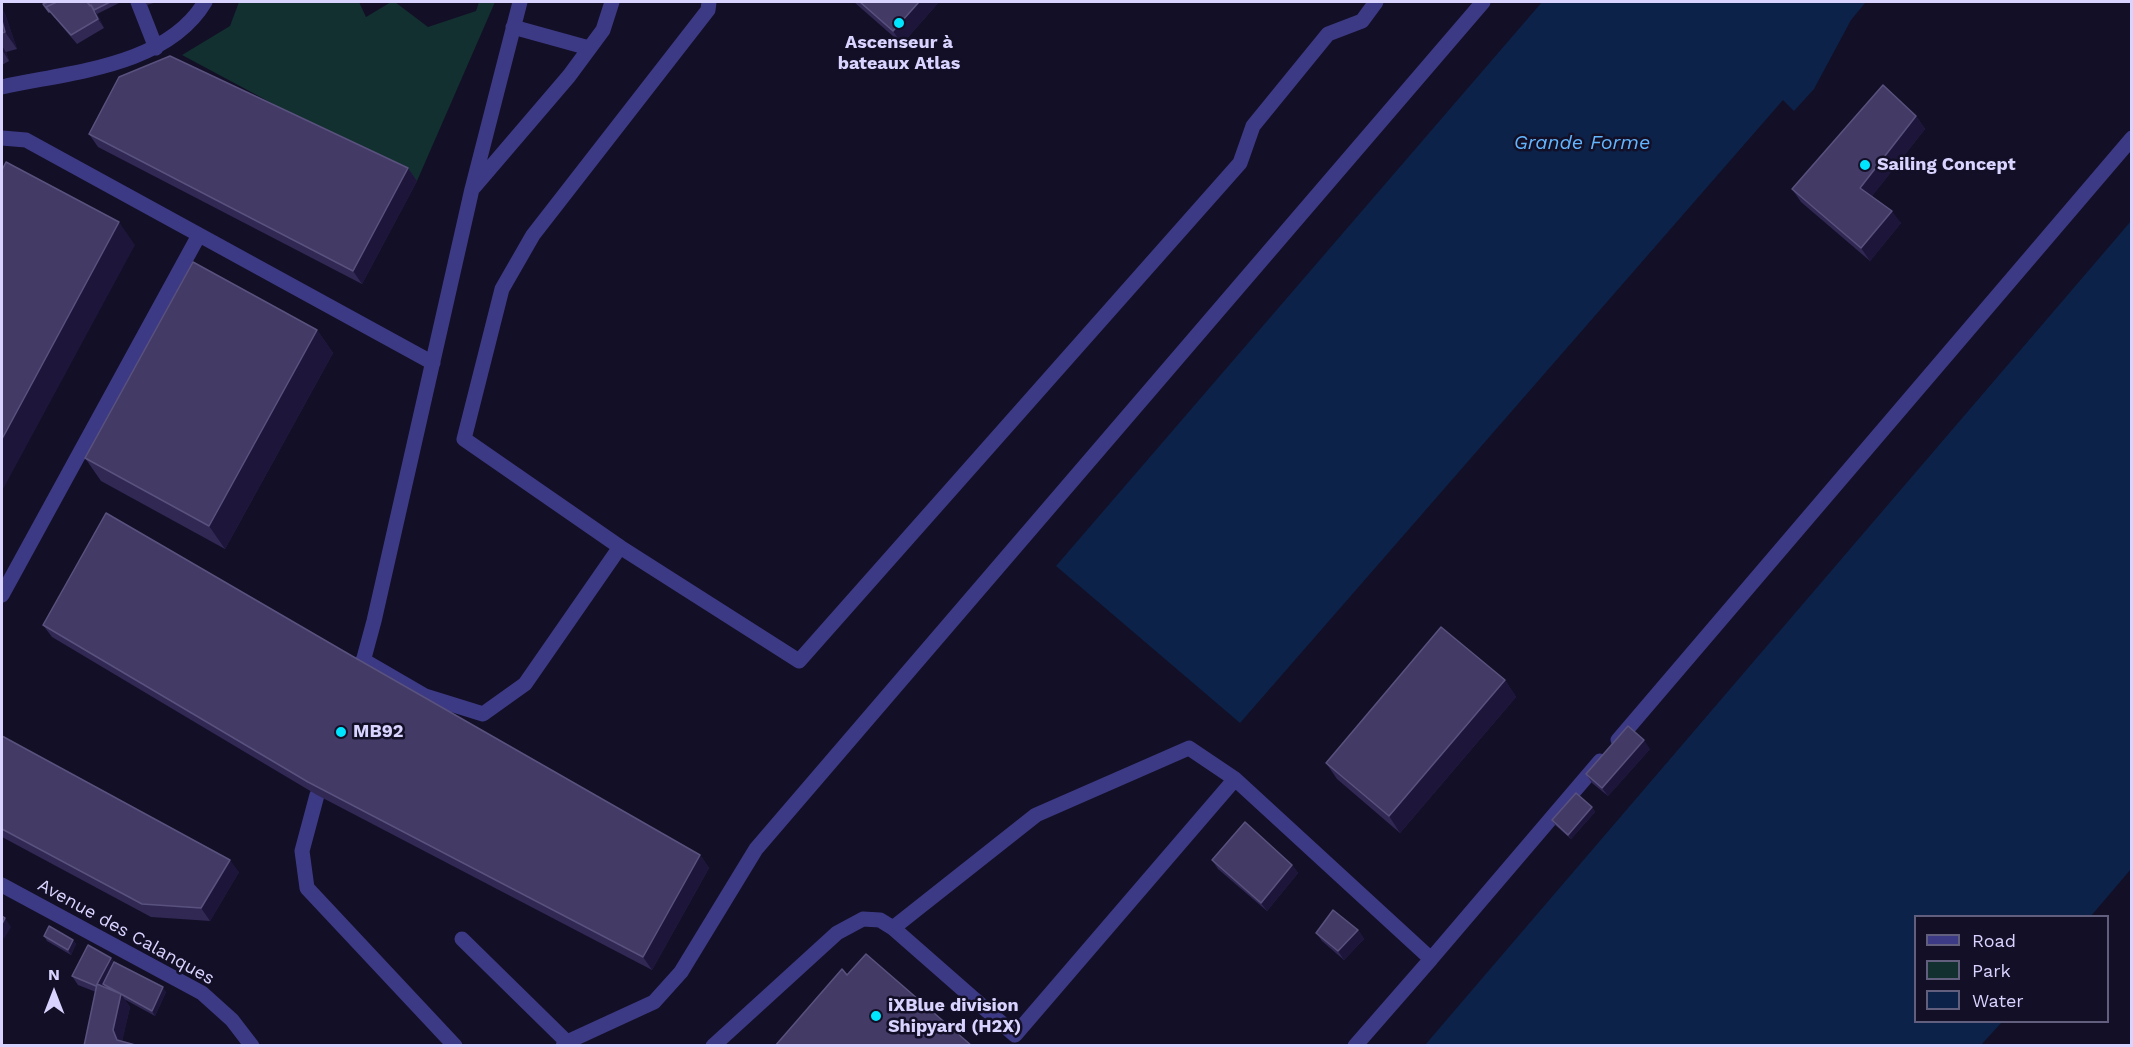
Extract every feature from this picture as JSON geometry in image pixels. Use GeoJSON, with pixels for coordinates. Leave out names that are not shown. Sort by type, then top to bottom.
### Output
{"type":"FeatureCollection","features":[{"type":"Feature","properties":{"kind":"street"},"geometry":{"type":"LineString","coordinates":[[138,2],[156,48]]}},
{"type":"Feature","properties":{"kind":"street"},"geometry":{"type":"LineString","coordinates":[[2,87],[120,62],[156,48],[187,23],[206,2]]}},
{"type":"Feature","properties":{"kind":"street"},"geometry":{"type":"LineString","coordinates":[[520,2],[472,189],[362,664],[425,696],[483,714],[525,684],[620,547]]}},
{"type":"Feature","properties":{"kind":"street"},"geometry":{"type":"LineString","coordinates":[[472,189],[569,76],[590,48],[603,30],[612,2]]}},
{"type":"Feature","properties":{"kind":"street"},"geometry":{"type":"LineString","coordinates":[[709,2],[708,10],[532,235],[502,289],[464,439],[620,547],[798,661],[1240,163],[1253,126],[1328,34],[1362,21],[1376,2]]}},
{"type":"Feature","properties":{"kind":"street"},"geometry":{"type":"LineString","coordinates":[[462,939],[565,1044],[654,1002],[681,972],[756,849],[1483,2]]}},
{"type":"Feature","properties":{"kind":"street"},"geometry":{"type":"LineString","coordinates":[[513,27],[590,48]]}},
{"type":"Feature","properties":{"kind":"street"},"geometry":{"type":"LineString","coordinates":[[2,138],[26,140],[433,363]]}},
{"type":"Feature","properties":{"kind":"street"},"geometry":{"type":"LineString","coordinates":[[1355,1046],[2132,138]]}},
{"type":"Feature","properties":{"kind":"street"},"geometry":{"type":"LineString","coordinates":[[2,595],[199,235]]}},
{"type":"Feature","properties":{"kind":"street"},"geometry":{"type":"LineString","coordinates":[[893,928],[1035,815],[1189,748],[1236,780],[1431,959]]}},
{"type":"Feature","properties":{"kind":"street"},"geometry":{"type":"LineString","coordinates":[[713,1046],[837,933],[864,919],[880,920],[893,928],[1015,1035],[1236,780]]}},
{"type":"Feature","properties":{"kind":"street"},"geometry":{"type":"LineString","coordinates":[[317,795],[302,851],[307,888],[455,1046]]}},
{"type":"Feature","properties":{"kind":"street","name":"Avenue des Calanques"},"geometry":{"type":"LineString","coordinates":[[2,885],[202,993],[232,1020],[252,1046]]}},
{"type":"Feature","properties":{"kind":"green space"},"geometry":{"type":"Polygon","coordinates":[[[239,2],[359,2],[366,17],[391,2],[395,2],[428,27],[476,11],[479,2],[495,2],[417,181],[182,55],[230,26],[239,2]]]}},
{"type":"Feature","properties":{"kind":"water","name":"Grande Forme"},"geometry":{"type":"Polygon","coordinates":[[[1542,2],[1866,2],[1851,20],[1814,89],[1794,111],[1783,100],[1240,723],[1056,566],[1542,2]]]}},
{"type":"Feature","properties":{"kind":"water"},"geometry":{"type":"Polygon","coordinates":[[[2131,221],[2131,869],[2092,915],[1914,915],[1914,1023],[2001,1023],[1981,1045],[1425,1045],[2131,221]]]}},
{"type":"Feature","properties":{"kind":"building"},"geometry":{"type":"Polygon","coordinates":[[[57,2],[46,7],[49,12],[43,4],[57,2]]]}},
{"type":"Feature","properties":{"kind":"building"},"geometry":{"type":"Polygon","coordinates":[[[57,2],[87,2],[98,19],[71,35],[46,7],[57,2]]]}},
{"type":"Feature","properties":{"kind":"building"},"geometry":{"type":"Polygon","coordinates":[[[88,2],[110,2],[94,10],[88,2]]]}},
{"type":"Feature","properties":{"kind":"building"},"geometry":{"type":"Polygon","coordinates":[[[860,2],[919,2],[893,31],[860,2]]]}},
{"type":"Feature","properties":{"kind":"building"},"geometry":{"type":"Polygon","coordinates":[[[170,56],[408,168],[353,271],[89,134],[119,77],[170,56]]]}},
{"type":"Feature","properties":{"kind":"building","name":"Sailing Concept"},"geometry":{"type":"Polygon","coordinates":[[[1883,85],[1916,116],[1860,188],[1892,211],[1861,248],[1792,189],[1883,85]]]}},
{"type":"Feature","properties":{"kind":"building"},"geometry":{"type":"Polygon","coordinates":[[[6,162],[119,222],[2,439],[2,170],[6,162]]]}},
{"type":"Feature","properties":{"kind":"building"},"geometry":{"type":"Polygon","coordinates":[[[193,262],[317,330],[209,526],[85,458],[193,262]]]}},
{"type":"Feature","properties":{"kind":"building","name":"MB92"},"geometry":{"type":"Polygon","coordinates":[[[106,513],[700,855],[643,957],[308,782],[43,625],[106,513]]]}},
{"type":"Feature","properties":{"kind":"building"},"geometry":{"type":"Polygon","coordinates":[[[1441,627],[1505,680],[1389,816],[1326,763],[1441,627]]]}},
{"type":"Feature","properties":{"kind":"building"},"geometry":{"type":"Polygon","coordinates":[[[1628,726],[1644,740],[1602,788],[1586,774],[1628,726]]]}},
{"type":"Feature","properties":{"kind":"building"},"geometry":{"type":"Polygon","coordinates":[[[2,736],[230,860],[201,908],[142,904],[2,829],[2,736]]]}},
{"type":"Feature","properties":{"kind":"building"},"geometry":{"type":"Polygon","coordinates":[[[1576,793],[1592,807],[1568,835],[1552,820],[1576,793]]]}},
{"type":"Feature","properties":{"kind":"building"},"geometry":{"type":"Polygon","coordinates":[[[1245,822],[1292,865],[1261,903],[1212,860],[1245,822]]]}},
{"type":"Feature","properties":{"kind":"building"},"geometry":{"type":"Polygon","coordinates":[[[1333,910],[1358,930],[1338,951],[1316,933],[1333,910]]]}},
{"type":"Feature","properties":{"kind":"building"},"geometry":{"type":"Polygon","coordinates":[[[49,926],[73,940],[68,950],[44,936],[49,926]]]}},
{"type":"Feature","properties":{"kind":"building"},"geometry":{"type":"Polygon","coordinates":[[[88,945],[111,958],[96,986],[72,976],[88,945]]]}},
{"type":"Feature","properties":{"kind":"building","name":"iXBlue division Shipyard (H2X)"},"geometry":{"type":"Polygon","coordinates":[[[866,954],[972,1046],[775,1046],[842,969],[847,975],[866,954]]]}},
{"type":"Feature","properties":{"kind":"building"},"geometry":{"type":"Polygon","coordinates":[[[114,962],[163,987],[152,1011],[103,984],[114,962]]]}},
{"type":"Feature","properties":{"kind":"building"},"geometry":{"type":"Polygon","coordinates":[[[97,984],[121,994],[113,1030],[117,1040],[139,1046],[84,1046],[97,984]]]}},
{"type":"Feature","properties":{"kind":"place","name":"Ascenseur à bateaux Atlas"},"geometry":{"type":"Point","coordinates":[899,23]}},
{"type":"Feature","properties":{"kind":"place","name":"Sailing Concept"},"geometry":{"type":"Point","coordinates":[1865,165]}},
{"type":"Feature","properties":{"kind":"place","name":"MB92"},"geometry":{"type":"Point","coordinates":[341,732]}},
{"type":"Feature","properties":{"kind":"place","name":"iXBlue division Shipyard (H2X)"},"geometry":{"type":"Point","coordinates":[876,1016]}}]}
